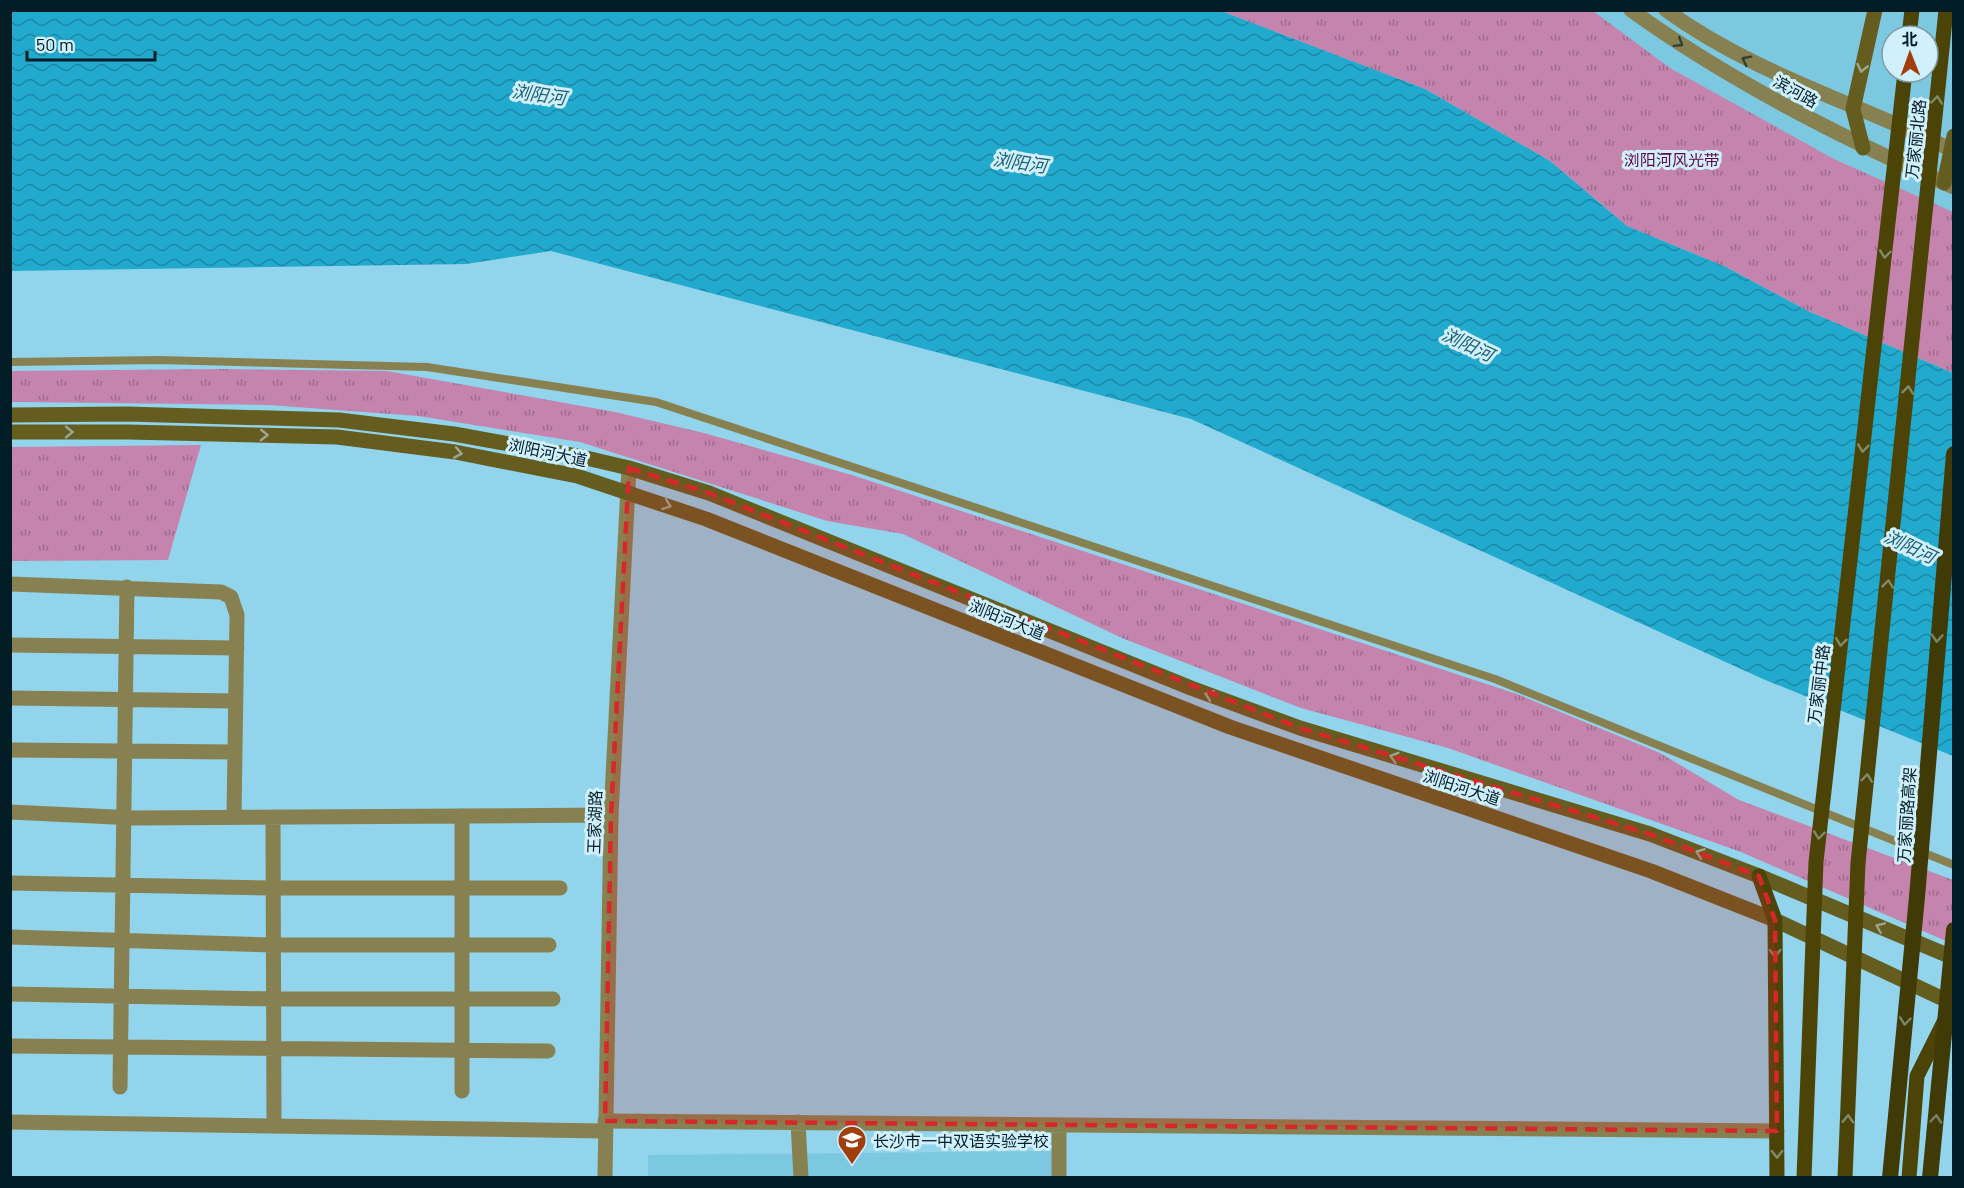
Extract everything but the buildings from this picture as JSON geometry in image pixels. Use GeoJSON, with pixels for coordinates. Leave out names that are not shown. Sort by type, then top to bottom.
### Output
{"type":"FeatureCollection","features":[{"type":"Feature","properties":{"kind":"highway","name":"万家丽路高架"},"geometry":{"type":"LineString","coordinates":[[1890,1178],[1917,897],[1953,454]]}},
{"type":"Feature","properties":{"kind":"highway"},"geometry":{"type":"LineString","coordinates":[[1930,1178],[1953,930]]}},
{"type":"Feature","properties":{"kind":"main road"},"geometry":{"type":"LineString","coordinates":[[1863,148],[1853,109],[1875,10]]}},
{"type":"Feature","properties":{"kind":"main road","name":"万家丽北路"},"geometry":{"type":"LineString","coordinates":[[1845,1178],[1858,862],[1946,10]]}},
{"type":"Feature","properties":{"kind":"main road","name":"万家丽北路"},"geometry":{"type":"LineString","coordinates":[[1892,196],[1904,84]]}},
{"type":"Feature","properties":{"kind":"main road"},"geometry":{"type":"LineString","coordinates":[[1949,185],[1953,146]]}},
{"type":"Feature","properties":{"kind":"main road","name":"万家丽中路"},"geometry":{"type":"LineString","coordinates":[[1804,1178],[1815,862],[1892,196]]}},
{"type":"Feature","properties":{"kind":"main road","name":"浏阳河大道"},"geometry":{"type":"LineString","coordinates":[[10,415],[127,414],[339,420],[454,434],[629,468],[709,493],[1180,684],[1300,728],[1650,834],[1759,876],[1953,958]]}},
{"type":"Feature","properties":{"kind":"main road","name":"浏阳河大道"},"geometry":{"type":"LineString","coordinates":[[10,432],[128,432],[337,437],[455,452],[577,476],[627,490],[706,519],[1230,727],[1651,871],[1775,920],[1953,1004]]}},
{"type":"Feature","properties":{"kind":"main road"},"geometry":{"type":"LineString","coordinates":[[1759,876],[1775,920],[1777,1178]]}},
{"type":"Feature","properties":{"kind":"main road"},"geometry":{"type":"LineString","coordinates":[[1909,1178],[1917,1076],[1953,1004]]}},
{"type":"Feature","properties":{"kind":"street","name":"滨河路"},"geometry":{"type":"LineString","coordinates":[[1630,10],[1716,67],[1863,148],[1949,185]]}},
{"type":"Feature","properties":{"kind":"street","name":"滨河路"},"geometry":{"type":"LineString","coordinates":[[1666,10],[1734,54],[1853,109],[1953,146]]}},
{"type":"Feature","properties":{"kind":"street","name":"王家湖路"},"geometry":{"type":"LineString","coordinates":[[605,1178],[611,815],[629,468]]}},
{"type":"Feature","properties":{"kind":"street"},"geometry":{"type":"LineString","coordinates":[[10,584],[221,592],[231,597],[237,615],[234,817]]}},
{"type":"Feature","properties":{"kind":"street"},"geometry":{"type":"LineString","coordinates":[[120,1087],[120,940],[127,587]]}},
{"type":"Feature","properties":{"kind":"street"},"geometry":{"type":"LineString","coordinates":[[10,645],[237,648]]}},
{"type":"Feature","properties":{"kind":"street"},"geometry":{"type":"LineString","coordinates":[[10,698],[236,700]]}},
{"type":"Feature","properties":{"kind":"street"},"geometry":{"type":"LineString","coordinates":[[10,750],[235,752]]}},
{"type":"Feature","properties":{"kind":"street"},"geometry":{"type":"LineString","coordinates":[[10,812],[122,818],[611,815]]}},
{"type":"Feature","properties":{"kind":"street"},"geometry":{"type":"LineString","coordinates":[[462,816],[464,999],[462,1091]]}},
{"type":"Feature","properties":{"kind":"street"},"geometry":{"type":"LineString","coordinates":[[273,817],[274,1126]]}},
{"type":"Feature","properties":{"kind":"street"},"geometry":{"type":"LineString","coordinates":[[10,883],[273,888],[560,888]]}},
{"type":"Feature","properties":{"kind":"street"},"geometry":{"type":"LineString","coordinates":[[10,937],[273,945],[549,945]]}},
{"type":"Feature","properties":{"kind":"street"},"geometry":{"type":"LineString","coordinates":[[10,994],[273,999],[554,999]]}},
{"type":"Feature","properties":{"kind":"street"},"geometry":{"type":"LineString","coordinates":[[10,1046],[548,1051]]}},
{"type":"Feature","properties":{"kind":"street"},"geometry":{"type":"LineString","coordinates":[[10,1122],[274,1126],[605,1126],[798,1122],[1777,1131]]}},
{"type":"Feature","properties":{"kind":"street"},"geometry":{"type":"LineString","coordinates":[[798,1122],[801,1178]]}},
{"type":"Feature","properties":{"kind":"street"},"geometry":{"type":"LineString","coordinates":[[1059,1125],[1059,1178]]}},
{"type":"Feature","properties":{"kind":"lane"},"geometry":{"type":"LineString","coordinates":[[10,362],[159,360],[426,367],[656,402],[1495,679],[1953,865]]}},
{"type":"Feature","properties":{"kind":"highlighted area"},"geometry":{"type":"Polygon","coordinates":[[[629,468],[709,493],[1300,728],[1650,834],[1759,876],[1775,920],[1777,1131],[605,1121],[611,815],[629,468]]]}},
{"type":"Feature","properties":{"kind":"shaded area","name":"浏阳河风光带"},"geometry":{"type":"Polygon","coordinates":[[[1221,11],[1953,11],[1953,373],[1221,11]]]}},
{"type":"Feature","properties":{"kind":"shaded area","name":"长沙市一中双语实验学校"},"geometry":{"type":"Polygon","coordinates":[[[1056,1151],[1057,1177],[648,1177],[648,1155],[1056,1151]]]}},
{"type":"Feature","properties":{"kind":"green space","name":"浏阳河风光带"},"geometry":{"type":"Polygon","coordinates":[[[1221,11],[1593,11],[1670,68],[1834,159],[1953,212],[1953,373],[1808,311],[1726,267],[1627,226],[1550,161],[1425,89],[1221,11]]]}},
{"type":"Feature","properties":{"kind":"green space"},"geometry":{"type":"Polygon","coordinates":[[[223,369],[387,371],[615,412],[704,433],[855,476],[1517,694],[1660,753],[1739,800],[1953,880],[1953,944],[1741,852],[1448,748],[1301,708],[1122,638],[903,534],[827,521],[580,442],[418,416],[268,405],[11,402],[11,371],[223,369]]]}},
{"type":"Feature","properties":{"kind":"green space"},"geometry":{"type":"Polygon","coordinates":[[[201,445],[168,560],[11,561],[11,447],[201,445]]]}},
{"type":"Feature","properties":{"kind":"water","name":"浏阳河"},"geometry":{"type":"Polygon","coordinates":[[[10,11],[1221,11],[1425,89],[1550,161],[1627,226],[1726,267],[1808,311],[1953,373],[1953,756],[1763,679],[1191,419],[551,251],[466,264],[11,271],[10,11]]]}},
{"type":"Feature","properties":{"kind":"place","name":"长沙市一中双语实验学校"},"geometry":{"type":"Point","coordinates":[852,1166]}}]}
